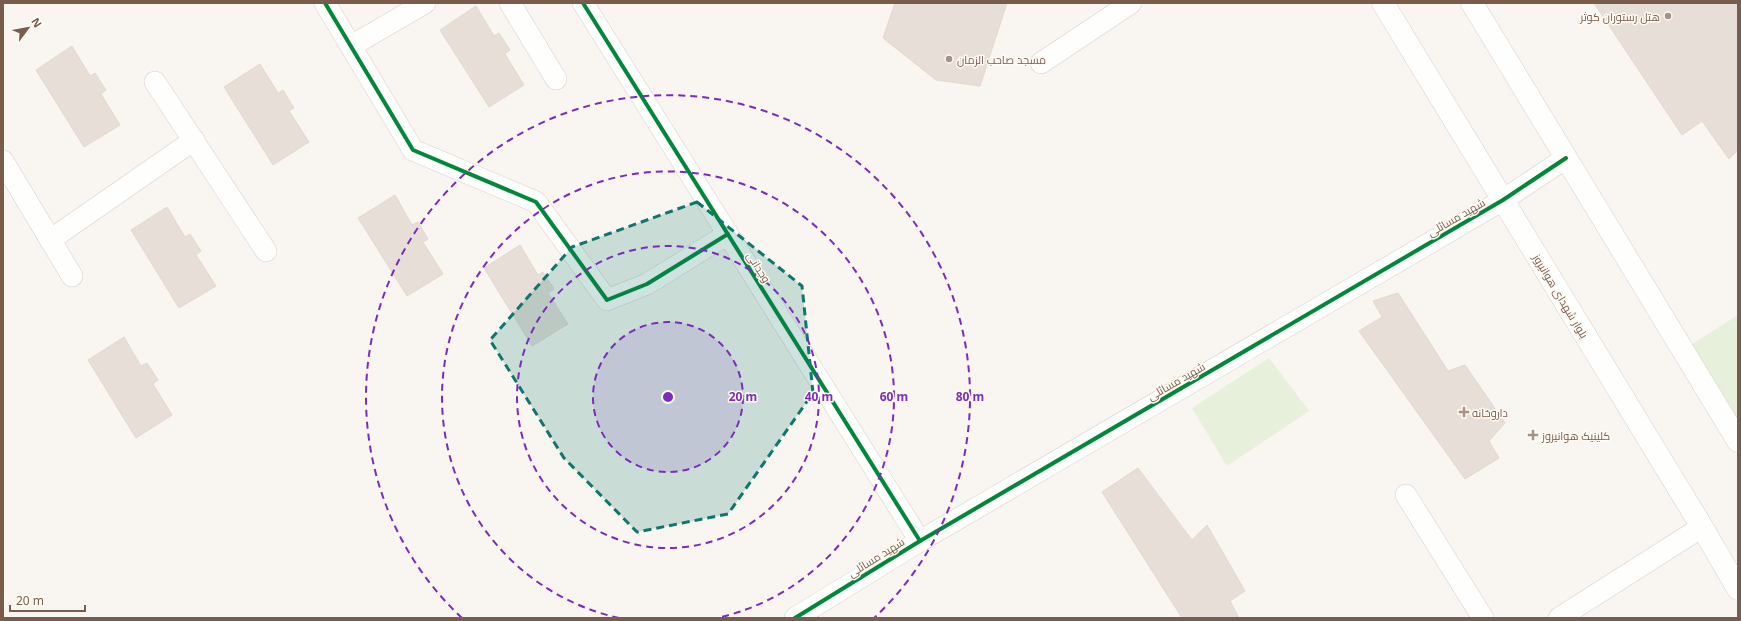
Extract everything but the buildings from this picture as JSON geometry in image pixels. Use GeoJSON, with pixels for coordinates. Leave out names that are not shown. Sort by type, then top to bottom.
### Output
{"type":"FeatureCollection","features":[{"type":"Feature","properties":{"kind":"main road","name":"بلوار شهدای هوانیروز"},"geometry":{"type":"LineString","coordinates":[[1383,3],[1702,527],[1738,589]]}},
{"type":"Feature","properties":{"kind":"main road"},"geometry":{"type":"LineString","coordinates":[[1472,3],[1738,441]]}},
{"type":"Feature","properties":{"kind":"street"},"geometry":{"type":"LineString","coordinates":[[325,3],[413,150],[536,202],[607,300],[647,284],[728,234]]}},
{"type":"Feature","properties":{"kind":"street"},"geometry":{"type":"LineString","coordinates":[[351,46],[425,3]]}},
{"type":"Feature","properties":{"kind":"street"},"geometry":{"type":"LineString","coordinates":[[510,3],[556,79]]}},
{"type":"Feature","properties":{"kind":"street","name":"وجدانی"},"geometry":{"type":"LineString","coordinates":[[583,3],[920,541]]}},
{"type":"Feature","properties":{"kind":"street"},"geometry":{"type":"LineString","coordinates":[[1041,63],[1106,10],[1131,3]]}},
{"type":"Feature","properties":{"kind":"street"},"geometry":{"type":"LineString","coordinates":[[155,82],[266,251]]}},
{"type":"Feature","properties":{"kind":"street"},"geometry":{"type":"LineString","coordinates":[[50,240],[194,140]]}},
{"type":"Feature","properties":{"kind":"street","name":"شهید مسائلی"},"geometry":{"type":"LineString","coordinates":[[795,618],[920,541],[1503,200],[1566,158]]}},
{"type":"Feature","properties":{"kind":"street"},"geometry":{"type":"LineString","coordinates":[[3,161],[72,276]]}},
{"type":"Feature","properties":{"kind":"street"},"geometry":{"type":"LineString","coordinates":[[1406,495],[1483,618]]}},
{"type":"Feature","properties":{"kind":"street"},"geometry":{"type":"LineString","coordinates":[[1559,618],[1702,527]]}},
{"type":"Feature","properties":{"kind":"highlighted area"},"geometry":{"type":"Polygon","coordinates":[[[697,202],[802,286],[813,393],[728,514],[637,532],[564,458],[490,340],[572,247],[697,202]]]}},
{"type":"Feature","properties":{"kind":"green space"},"geometry":{"type":"Polygon","coordinates":[[[1738,315],[1738,441],[1683,350],[1738,315]]]}},
{"type":"Feature","properties":{"kind":"green space"},"geometry":{"type":"Polygon","coordinates":[[[1269,358],[1309,411],[1227,466],[1192,408],[1269,358]]]}},
{"type":"Feature","properties":{"kind":"cycle path"},"geometry":{"type":"LineString","coordinates":[[325,3],[413,150],[536,202],[607,300],[647,284],[728,234]]}},
{"type":"Feature","properties":{"kind":"cycle path"},"geometry":{"type":"LineString","coordinates":[[583,3],[920,541]]}},
{"type":"Feature","properties":{"kind":"cycle path"},"geometry":{"type":"LineString","coordinates":[[795,618],[920,541],[1503,200],[1566,158]]}},
{"type":"Feature","properties":{"kind":"place","name":"هتل رستوران کوثر"},"geometry":{"type":"Point","coordinates":[1668,16]}},
{"type":"Feature","properties":{"kind":"place","name":"مسجد صاحب الزمان"},"geometry":{"type":"Point","coordinates":[949,59]}},
{"type":"Feature","properties":{"kind":"place","name":"داروخانه"},"geometry":{"type":"Point","coordinates":[1464,412]}},
{"type":"Feature","properties":{"kind":"place","name":"کلینیک هوانیروز"},"geometry":{"type":"Point","coordinates":[1533,435]}}]}
